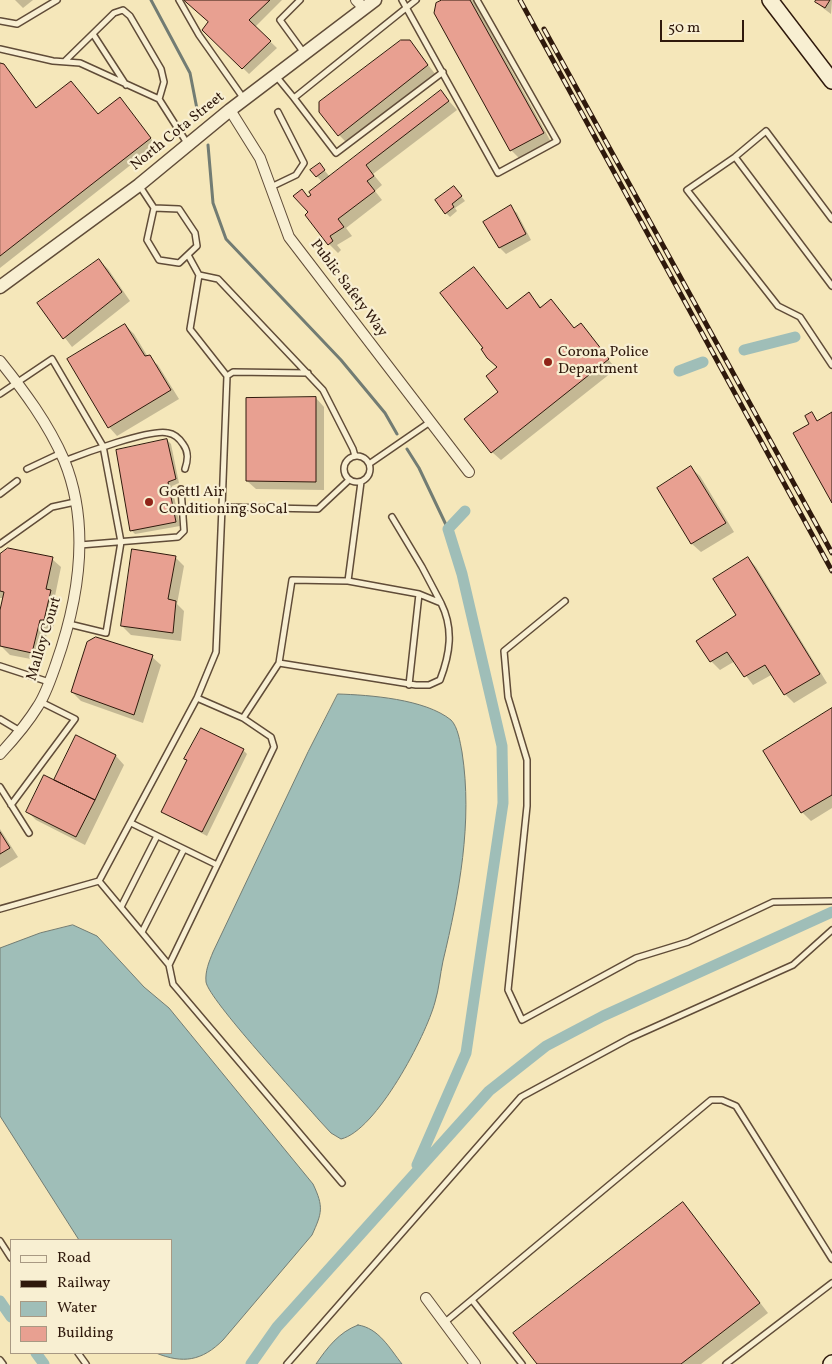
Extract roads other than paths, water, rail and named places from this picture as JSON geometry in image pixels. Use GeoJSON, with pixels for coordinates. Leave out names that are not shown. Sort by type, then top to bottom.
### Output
{"type":"FeatureCollection","features":[{"type":"Feature","properties":{"kind":"main road"},"geometry":{"type":"LineString","coordinates":[[770,0],[832,80]]}},
{"type":"Feature","properties":{"kind":"street","name":"North Cota Street"},"geometry":{"type":"LineString","coordinates":[[0,287],[139,185],[230,110],[304,54],[360,4],[375,0]]}},
{"type":"Feature","properties":{"kind":"street","name":"Public Safety Way"},"geometry":{"type":"LineString","coordinates":[[230,110],[260,158],[289,237],[469,472]]}},
{"type":"Feature","properties":{"kind":"street","name":"Malloy Court"},"geometry":{"type":"LineString","coordinates":[[0,361],[40,414],[62,457],[75,502],[80,545],[80,563],[69,624],[49,682],[41,702],[20,732],[0,754]]}},
{"type":"Feature","properties":{"kind":"street"},"geometry":{"type":"LineString","coordinates":[[426,1298],[475,1364]]}},
{"type":"Feature","properties":{"kind":"lane"},"geometry":{"type":"LineString","coordinates":[[0,21],[17,24],[57,0]]}},
{"type":"Feature","properties":{"kind":"lane"},"geometry":{"type":"LineString","coordinates":[[179,0],[199,35],[245,99]]}},
{"type":"Feature","properties":{"kind":"lane"},"geometry":{"type":"LineString","coordinates":[[300,0],[280,20],[304,54]]}},
{"type":"Feature","properties":{"kind":"lane"},"geometry":{"type":"LineString","coordinates":[[402,0],[498,173],[557,141],[477,0]]}},
{"type":"Feature","properties":{"kind":"lane"},"geometry":{"type":"LineString","coordinates":[[294,98],[416,0]]}},
{"type":"Feature","properties":{"kind":"lane"},"geometry":{"type":"LineString","coordinates":[[65,62],[114,13],[123,10],[127,13],[161,69],[164,82],[159,99]]}},
{"type":"Feature","properties":{"kind":"lane"},"geometry":{"type":"LineString","coordinates":[[92,34],[127,86]]}},
{"type":"Feature","properties":{"kind":"lane"},"geometry":{"type":"LineString","coordinates":[[0,50],[88,66],[127,86],[159,99],[188,144]]}},
{"type":"Feature","properties":{"kind":"lane"},"geometry":{"type":"LineString","coordinates":[[275,75],[336,154],[443,72]]}},
{"type":"Feature","properties":{"kind":"lane"},"geometry":{"type":"LineString","coordinates":[[271,187],[296,175],[304,163],[278,112]]}},
{"type":"Feature","properties":{"kind":"lane"},"geometry":{"type":"LineString","coordinates":[[832,219],[766,132],[735,157],[687,190],[778,306],[800,317],[832,365]]}},
{"type":"Feature","properties":{"kind":"lane"},"geometry":{"type":"LineString","coordinates":[[735,157],[832,286]]}},
{"type":"Feature","properties":{"kind":"lane"},"geometry":{"type":"LineString","coordinates":[[139,185],[154,208],[147,240],[159,260],[179,263],[198,246],[195,233],[179,209],[154,208]]}},
{"type":"Feature","properties":{"kind":"lane"},"geometry":{"type":"LineString","coordinates":[[0,909],[99,881],[197,698],[216,652],[227,376],[190,329],[199,275],[188,255]]}},
{"type":"Feature","properties":{"kind":"lane"},"geometry":{"type":"LineString","coordinates":[[199,275],[218,279],[323,390],[355,456]]}},
{"type":"Feature","properties":{"kind":"lane"},"geometry":{"type":"LineString","coordinates":[[0,394],[52,359],[103,446],[121,542],[106,633],[69,624]]}},
{"type":"Feature","properties":{"kind":"lane"},"geometry":{"type":"LineString","coordinates":[[227,376],[232,372],[308,373]]}},
{"type":"Feature","properties":{"kind":"lane"},"geometry":{"type":"LineString","coordinates":[[349,480],[361,482],[368,477],[370,464],[431,421]]}},
{"type":"Feature","properties":{"kind":"lane"},"geometry":{"type":"LineString","coordinates":[[27,469],[103,446],[166,432],[177,437],[187,449],[188,462],[185,469]]}},
{"type":"Feature","properties":{"kind":"lane"},"geometry":{"type":"LineString","coordinates":[[349,480],[344,468],[347,460],[355,456],[363,458],[370,464]]}},
{"type":"Feature","properties":{"kind":"lane"},"geometry":{"type":"LineString","coordinates":[[222,507],[318,508],[349,480]]}},
{"type":"Feature","properties":{"kind":"lane"},"geometry":{"type":"LineString","coordinates":[[0,494],[18,481]]}},
{"type":"Feature","properties":{"kind":"lane"},"geometry":{"type":"LineString","coordinates":[[348,581],[361,482]]}},
{"type":"Feature","properties":{"kind":"lane"},"geometry":{"type":"LineString","coordinates":[[80,545],[178,536],[184,531],[181,489]]}},
{"type":"Feature","properties":{"kind":"lane"},"geometry":{"type":"LineString","coordinates":[[0,544],[52,507],[75,502]]}},
{"type":"Feature","properties":{"kind":"lane"},"geometry":{"type":"LineString","coordinates":[[279,663],[409,685],[429,685],[440,680],[451,634],[447,615],[422,567],[392,518]]}},
{"type":"Feature","properties":{"kind":"lane"},"geometry":{"type":"LineString","coordinates":[[243,718],[279,663],[292,580],[348,581],[419,594],[441,603]]}},
{"type":"Feature","properties":{"kind":"lane"},"geometry":{"type":"LineString","coordinates":[[409,685],[419,594]]}},
{"type":"Feature","properties":{"kind":"lane"},"geometry":{"type":"LineString","coordinates":[[565,601],[504,651],[508,697],[528,760],[527,806],[508,990],[522,1020],[636,958],[688,942],[773,902],[832,901]]}},
{"type":"Feature","properties":{"kind":"lane"},"geometry":{"type":"LineString","coordinates":[[0,666],[49,682]]}},
{"type":"Feature","properties":{"kind":"lane"},"geometry":{"type":"LineString","coordinates":[[170,965],[274,747],[271,738],[243,718],[197,698]]}},
{"type":"Feature","properties":{"kind":"lane"},"geometry":{"type":"LineString","coordinates":[[11,805],[74,719],[41,702]]}},
{"type":"Feature","properties":{"kind":"lane"},"geometry":{"type":"LineString","coordinates":[[0,719],[20,732]]}},
{"type":"Feature","properties":{"kind":"lane"},"geometry":{"type":"LineString","coordinates":[[0,787],[29,833]]}},
{"type":"Feature","properties":{"kind":"lane"},"geometry":{"type":"LineString","coordinates":[[131,823],[217,865]]}},
{"type":"Feature","properties":{"kind":"lane"},"geometry":{"type":"LineString","coordinates":[[122,907],[157,836]]}},
{"type":"Feature","properties":{"kind":"lane"},"geometry":{"type":"LineString","coordinates":[[142,932],[184,849]]}},
{"type":"Feature","properties":{"kind":"lane"},"geometry":{"type":"LineString","coordinates":[[99,881],[170,965],[173,984],[342,1183]]}},
{"type":"Feature","properties":{"kind":"lane"},"geometry":{"type":"LineString","coordinates":[[287,1364],[521,1097],[630,1038],[793,965],[832,930]]}},
{"type":"Feature","properties":{"kind":"lane"},"geometry":{"type":"LineString","coordinates":[[444,1323],[711,1100],[722,1100],[736,1106],[832,1259]]}},
{"type":"Feature","properties":{"kind":"lane"},"geometry":{"type":"LineString","coordinates":[[0,1241],[10,1256]]}},
{"type":"Feature","properties":{"kind":"lane"},"geometry":{"type":"LineString","coordinates":[[726,1364],[832,1283]]}},
{"type":"Feature","properties":{"kind":"lane"},"geometry":{"type":"LineString","coordinates":[[472,1300],[522,1364]]}},
{"type":"Feature","properties":{"kind":"lane"},"geometry":{"type":"LineString","coordinates":[[0,1360],[3,1364]]}},
{"type":"Feature","properties":{"kind":"water"},"geometry":{"type":"Polygon","coordinates":[[[338,694],[381,697],[412,703],[427,707],[451,720],[457,731],[462,752],[466,805],[463,858],[459,884],[438,992],[430,1017],[411,1058],[384,1101],[355,1132],[341,1139],[331,1133],[238,1028],[222,1008],[206,982],[213,952],[308,752],[338,694]]]}},
{"type":"Feature","properties":{"kind":"water"},"geometry":{"type":"Polygon","coordinates":[[[73,925],[97,936],[144,987],[169,1008],[313,1184],[319,1199],[320,1215],[312,1235],[223,1340],[200,1356],[175,1359],[159,1354],[172,1354],[172,1239],[78,1239],[0,1116],[0,948],[40,933],[73,925]]]}},
{"type":"Feature","properties":{"kind":"water"},"geometry":{"type":"Polygon","coordinates":[[[358,1325],[372,1330],[378,1335],[402,1364],[316,1364],[339,1336],[358,1325]]]}},
{"type":"Feature","properties":{"kind":"waterway"},"geometry":{"type":"LineString","coordinates":[[151,0],[190,73],[197,109]]}},
{"type":"Feature","properties":{"kind":"waterway"},"geometry":{"type":"LineString","coordinates":[[208,145],[213,203],[226,239],[341,360],[385,413],[397,434]]}},
{"type":"Feature","properties":{"kind":"waterway"},"geometry":{"type":"LineString","coordinates":[[744,350],[795,337]]}},
{"type":"Feature","properties":{"kind":"waterway"},"geometry":{"type":"LineString","coordinates":[[679,371],[703,362]]}},
{"type":"Feature","properties":{"kind":"waterway"},"geometry":{"type":"LineString","coordinates":[[407,449],[419,468],[448,529]]}},
{"type":"Feature","properties":{"kind":"waterway"},"geometry":{"type":"LineString","coordinates":[[417,1165],[466,1053],[503,803],[502,746],[462,574],[448,529],[465,511]]}},
{"type":"Feature","properties":{"kind":"waterway"},"geometry":{"type":"LineString","coordinates":[[251,1364],[277,1327],[489,1091],[546,1046],[603,1016],[832,912]]}},
{"type":"Feature","properties":{"kind":"waterway"},"geometry":{"type":"LineString","coordinates":[[0,1301],[10,1316]]}},
{"type":"Feature","properties":{"kind":"waterway"},"geometry":{"type":"LineString","coordinates":[[37,1354],[44,1364]]}},
{"type":"Feature","properties":{"kind":"railway"},"geometry":{"type":"LineString","coordinates":[[520,0],[832,571]]}},
{"type":"Feature","properties":{"kind":"railway"},"geometry":{"type":"LineString","coordinates":[[544,29],[832,553]]}},
{"type":"Feature","properties":{"kind":"place","name":"Corona Police Department"},"geometry":{"type":"Point","coordinates":[548,362]}},
{"type":"Feature","properties":{"kind":"place","name":"Goettl Air Conditioning SoCal"},"geometry":{"type":"Point","coordinates":[149,502]}}]}
